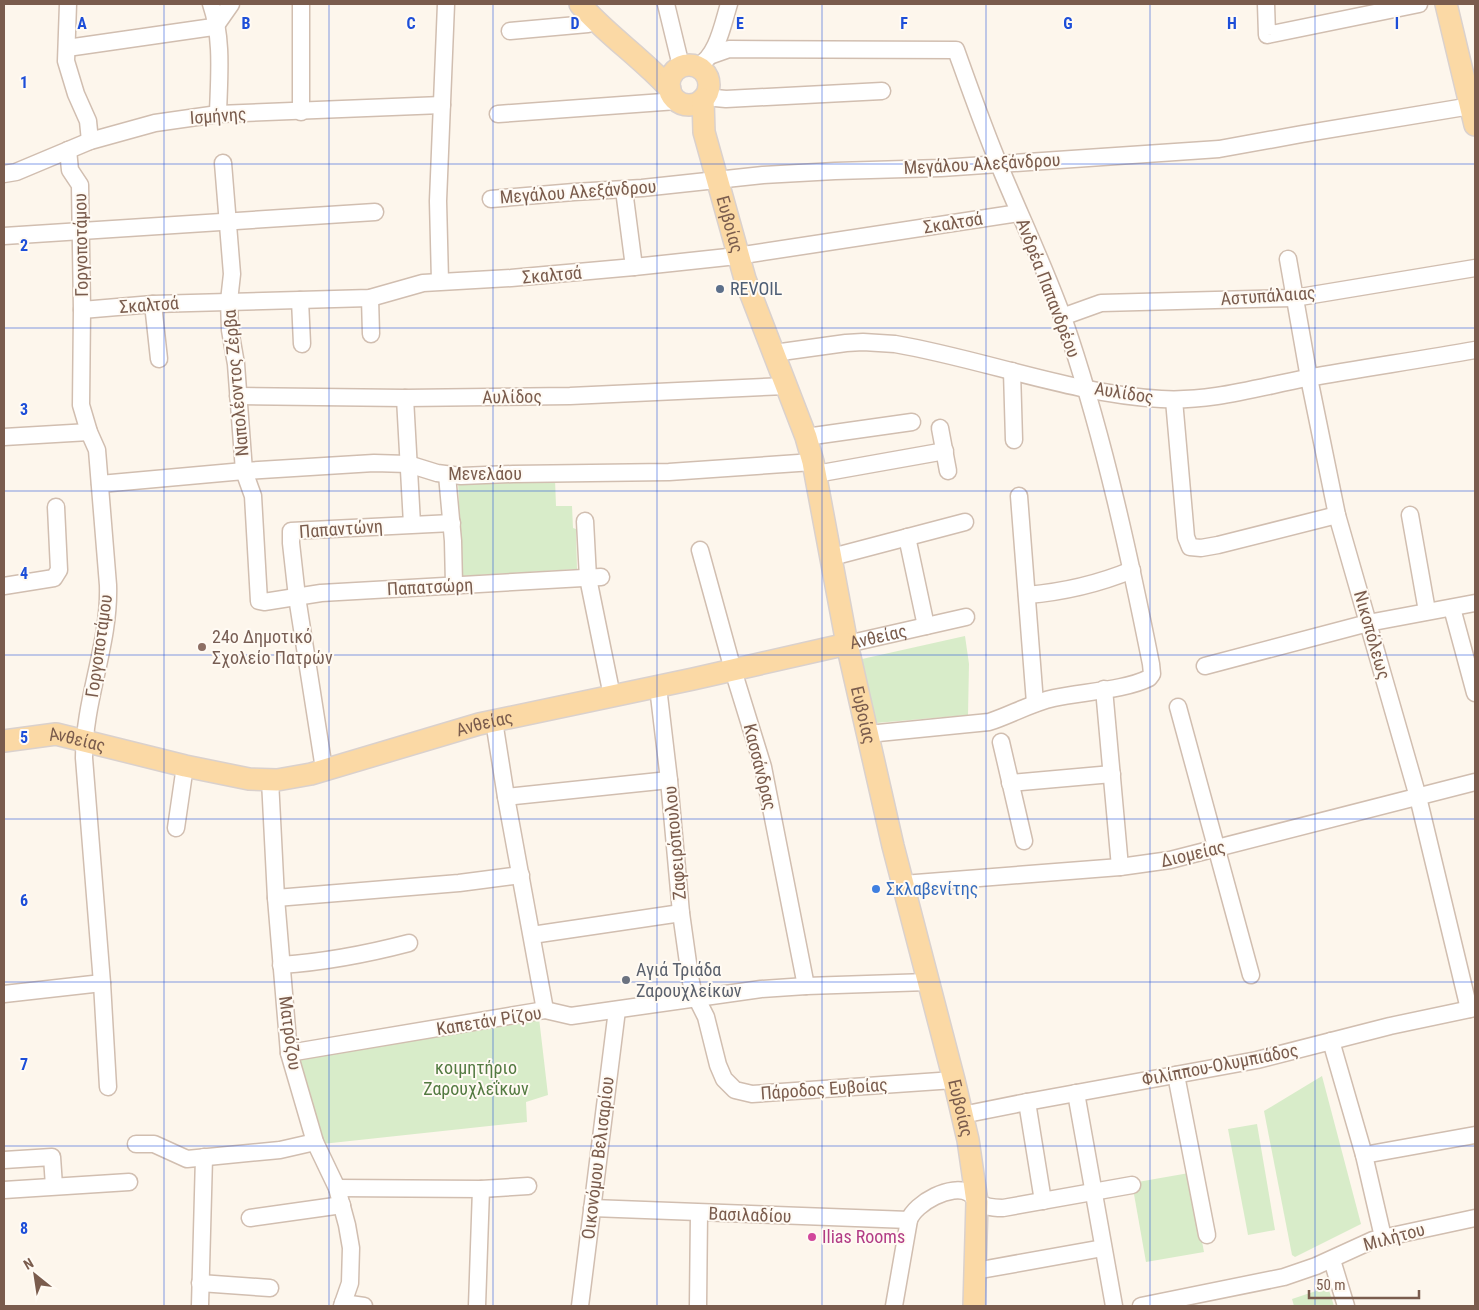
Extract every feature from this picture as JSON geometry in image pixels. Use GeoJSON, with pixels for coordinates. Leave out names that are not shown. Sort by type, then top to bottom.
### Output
{"type":"FeatureCollection","features":[{"type":"Feature","properties":{"kind":"main road"},"geometry":{"type":"LineString","coordinates":[[580,4],[596,21],[646,64],[689,97]]}},
{"type":"Feature","properties":{"kind":"main road"},"geometry":{"type":"LineString","coordinates":[[1446,4],[1469,73],[1473,116]]}},
{"type":"Feature","properties":{"kind":"main road"},"geometry":{"type":"LineString","coordinates":[[646,64],[661,68],[692,64],[702,69],[708,78],[709,84],[689,97]]}},
{"type":"Feature","properties":{"kind":"main road"},"geometry":{"type":"LineString","coordinates":[[689,97],[671,77],[692,64]]}},
{"type":"Feature","properties":{"kind":"main road","name":"Ευβοίας"},"geometry":{"type":"LineString","coordinates":[[689,97],[704,132],[745,279],[806,437],[815,468],[847,644],[903,884],[954,1080],[971,1159],[977,1202],[974,1306]]}},
{"type":"Feature","properties":{"kind":"main road","name":"Ανθείας"},"geometry":{"type":"LineString","coordinates":[[4,741],[56,734],[241,778],[270,780],[298,777],[466,727],[847,644]]}},
{"type":"Feature","properties":{"kind":"street"},"geometry":{"type":"LineString","coordinates":[[68,4],[67,65],[76,94],[88,121],[90,140]]}},
{"type":"Feature","properties":{"kind":"street"},"geometry":{"type":"LineString","coordinates":[[211,4],[217,24],[219,54],[218,114]]}},
{"type":"Feature","properties":{"kind":"street"},"geometry":{"type":"LineString","coordinates":[[67,48],[213,27],[231,4]]}},
{"type":"Feature","properties":{"kind":"street"},"geometry":{"type":"LineString","coordinates":[[301,4],[301,112]]}},
{"type":"Feature","properties":{"kind":"street"},"geometry":{"type":"LineString","coordinates":[[440,282],[438,201],[446,4]]}},
{"type":"Feature","properties":{"kind":"street"},"geometry":{"type":"LineString","coordinates":[[666,4],[692,64]]}},
{"type":"Feature","properties":{"kind":"street"},"geometry":{"type":"LineString","coordinates":[[692,64],[729,4]]}},
{"type":"Feature","properties":{"kind":"street"},"geometry":{"type":"LineString","coordinates":[[1266,4],[1267,36],[1419,4]]}},
{"type":"Feature","properties":{"kind":"street"},"geometry":{"type":"LineString","coordinates":[[510,31],[588,24],[596,21]]}},
{"type":"Feature","properties":{"kind":"street","name":"Ανδρέα Παπανδρέου"},"geometry":{"type":"LineString","coordinates":[[692,64],[728,49],[956,50],[998,164],[1062,317],[1086,388],[1132,570],[1152,674],[1149,678],[1138,683],[1104,689]]}},
{"type":"Feature","properties":{"kind":"street"},"geometry":{"type":"LineString","coordinates":[[498,114],[689,97],[726,99],[882,91]]}},
{"type":"Feature","properties":{"kind":"street","name":"Ισμήνης"},"geometry":{"type":"LineString","coordinates":[[4,174],[16,172],[90,140],[155,123],[218,114],[442,105]]}},
{"type":"Feature","properties":{"kind":"street","name":"Μεγάλου Αλεξάνδρου"},"geometry":{"type":"LineString","coordinates":[[491,199],[624,190],[717,179],[835,171],[934,169],[1220,149],[1302,134],[1473,116]]}},
{"type":"Feature","properties":{"kind":"street","name":"Γοργοποτάμου"},"geometry":{"type":"LineString","coordinates":[[68,150],[70,170],[80,185],[82,405],[89,432],[97,450],[108,603],[84,740],[86,800],[102,983],[108,1087]]}},
{"type":"Feature","properties":{"kind":"street","name":"Ναπολέοντος Ζέρβα"},"geometry":{"type":"LineString","coordinates":[[223,163],[232,274],[229,301],[230,330],[235,358],[244,472],[253,496],[259,601]]}},
{"type":"Feature","properties":{"kind":"street"},"geometry":{"type":"LineString","coordinates":[[624,190],[634,267]]}},
{"type":"Feature","properties":{"kind":"street"},"geometry":{"type":"LineString","coordinates":[[4,236],[375,212]]}},
{"type":"Feature","properties":{"kind":"street","name":"Σκαλτσά"},"geometry":{"type":"LineString","coordinates":[[82,310],[153,304],[370,298],[412,285],[511,278],[738,256],[1019,213]]}},
{"type":"Feature","properties":{"kind":"street","name":"Νικοπόλεως"},"geometry":{"type":"LineString","coordinates":[[1288,258],[1309,378],[1337,515],[1469,982],[1472,1008]]}},
{"type":"Feature","properties":{"kind":"street","name":"Αστυπάλαιας"},"geometry":{"type":"LineString","coordinates":[[1062,317],[1101,303],[1294,298],[1475,268]]}},
{"type":"Feature","properties":{"kind":"street"},"geometry":{"type":"LineString","coordinates":[[370,298],[371,334]]}},
{"type":"Feature","properties":{"kind":"street"},"geometry":{"type":"LineString","coordinates":[[300,300],[302,344]]}},
{"type":"Feature","properties":{"kind":"street"},"geometry":{"type":"LineString","coordinates":[[153,304],[159,359]]}},
{"type":"Feature","properties":{"kind":"street","name":"Αυλίδος"},"geometry":{"type":"LineString","coordinates":[[774,353],[830,344],[863,342],[907,346],[1086,388],[1148,398],[1174,400],[1207,398],[1309,378],[1475,350]]}},
{"type":"Feature","properties":{"kind":"street"},"geometry":{"type":"LineString","coordinates":[[1012,370],[1014,440]]}},
{"type":"Feature","properties":{"kind":"street","name":"Αυλίδος"},"geometry":{"type":"LineString","coordinates":[[238,396],[405,398],[570,396],[786,386]]}},
{"type":"Feature","properties":{"kind":"street"},"geometry":{"type":"LineString","coordinates":[[405,398],[412,524]]}},
{"type":"Feature","properties":{"kind":"street"},"geometry":{"type":"LineString","coordinates":[[1174,400],[1186,537],[1190,547],[1218,545],[1337,515]]}},
{"type":"Feature","properties":{"kind":"street"},"geometry":{"type":"LineString","coordinates":[[806,437],[912,422]]}},
{"type":"Feature","properties":{"kind":"street"},"geometry":{"type":"LineString","coordinates":[[940,428],[948,471]]}},
{"type":"Feature","properties":{"kind":"street"},"geometry":{"type":"LineString","coordinates":[[4,437],[89,432]]}},
{"type":"Feature","properties":{"kind":"street","name":"Μενελάου"},"geometry":{"type":"LineString","coordinates":[[100,484],[374,463],[408,464],[447,475],[461,476],[815,468],[945,451]]}},
{"type":"Feature","properties":{"kind":"street"},"geometry":{"type":"LineString","coordinates":[[447,475],[452,523],[454,585]]}},
{"type":"Feature","properties":{"kind":"street"},"geometry":{"type":"LineString","coordinates":[[1020,496],[1035,703]]}},
{"type":"Feature","properties":{"kind":"street"},"geometry":{"type":"LineString","coordinates":[[4,586],[54,578],[59,570],[56,507]]}},
{"type":"Feature","properties":{"kind":"street"},"geometry":{"type":"LineString","coordinates":[[1410,515],[1427,611]]}},
{"type":"Feature","properties":{"kind":"street"},"geometry":{"type":"LineString","coordinates":[[585,521],[612,696]]}},
{"type":"Feature","properties":{"kind":"street"},"geometry":{"type":"LineString","coordinates":[[832,557],[965,522]]}},
{"type":"Feature","properties":{"kind":"street","name":"Παπαντώνη"},"geometry":{"type":"LineString","coordinates":[[324,770],[297,596],[291,531],[452,523]]}},
{"type":"Feature","properties":{"kind":"street"},"geometry":{"type":"LineString","coordinates":[[907,537],[926,626]]}},
{"type":"Feature","properties":{"kind":"street","name":"Κασσάνδρας"},"geometry":{"type":"LineString","coordinates":[[700,550],[733,670],[763,767],[806,986]]}},
{"type":"Feature","properties":{"kind":"street"},"geometry":{"type":"LineString","coordinates":[[1027,595],[1073,589],[1109,579],[1132,570]]}},
{"type":"Feature","properties":{"kind":"street","name":"Παπατσώρη"},"geometry":{"type":"LineString","coordinates":[[259,601],[264,602],[322,593],[594,577]]}},
{"type":"Feature","properties":{"kind":"street"},"geometry":{"type":"LineString","coordinates":[[1205,666],[1368,623],[1475,603]]}},
{"type":"Feature","properties":{"kind":"street"},"geometry":{"type":"LineString","coordinates":[[1452,608],[1475,693]]}},
{"type":"Feature","properties":{"kind":"street","name":"Ανθείας"},"geometry":{"type":"LineString","coordinates":[[847,644],[966,617]]}},
{"type":"Feature","properties":{"kind":"street","name":"Ζαφειρόπουλου"},"geometry":{"type":"LineString","coordinates":[[658,686],[686,960],[697,998]]}},
{"type":"Feature","properties":{"kind":"street"},"geometry":{"type":"LineString","coordinates":[[868,734],[989,722],[1055,697],[1104,689],[1120,867]]}},
{"type":"Feature","properties":{"kind":"street"},"geometry":{"type":"LineString","coordinates":[[1178,707],[1251,975]]}},
{"type":"Feature","properties":{"kind":"street"},"geometry":{"type":"LineString","coordinates":[[494,721],[545,1010]]}},
{"type":"Feature","properties":{"kind":"street"},"geometry":{"type":"LineString","coordinates":[[1001,742],[1024,841]]}},
{"type":"Feature","properties":{"kind":"street"},"geometry":{"type":"LineString","coordinates":[[176,828],[185,766]]}},
{"type":"Feature","properties":{"kind":"street"},"geometry":{"type":"LineString","coordinates":[[1010,783],[1112,774]]}},
{"type":"Feature","properties":{"kind":"street","name":"Ματρόζου"},"geometry":{"type":"LineString","coordinates":[[270,780],[276,898],[289,1053],[315,1142],[337,1188],[342,1205],[351,1248],[350,1283],[343,1305]]}},
{"type":"Feature","properties":{"kind":"street"},"geometry":{"type":"LineString","coordinates":[[506,797],[669,780]]}},
{"type":"Feature","properties":{"kind":"street","name":"Διομείας"},"geometry":{"type":"LineString","coordinates":[[903,884],[1120,867],[1170,860],[1475,782]]}},
{"type":"Feature","properties":{"kind":"street"},"geometry":{"type":"LineString","coordinates":[[276,898],[459,883],[521,875]]}},
{"type":"Feature","properties":{"kind":"street"},"geometry":{"type":"LineString","coordinates":[[532,935],[681,912]]}},
{"type":"Feature","properties":{"kind":"street"},"geometry":{"type":"LineString","coordinates":[[282,965],[316,963],[373,952],[409,942]]}},
{"type":"Feature","properties":{"kind":"street","name":"Καπετάν Ρίζου"},"geometry":{"type":"LineString","coordinates":[[289,1053],[545,1010],[571,1016],[750,990],[928,982]]}},
{"type":"Feature","properties":{"kind":"street"},"geometry":{"type":"LineString","coordinates":[[4,994],[102,983]]}},
{"type":"Feature","properties":{"kind":"street","name":"Πάροδος Ευβοίας"},"geometry":{"type":"LineString","coordinates":[[697,998],[706,1017],[718,1065],[724,1079],[735,1090],[752,1094],[954,1080]]}},
{"type":"Feature","properties":{"kind":"street","name":"Φιλίππου-Ολυμπιάδος"},"geometry":{"type":"LineString","coordinates":[[962,1115],[1264,1059],[1390,1026],[1472,1008]]}},
{"type":"Feature","properties":{"kind":"street","name":"Οικονόμου Βελισαρίου"},"geometry":{"type":"LineString","coordinates":[[580,1306],[617,1010]]}},
{"type":"Feature","properties":{"kind":"street"},"geometry":{"type":"LineString","coordinates":[[1332,1041],[1364,1155],[1383,1237]]}},
{"type":"Feature","properties":{"kind":"street"},"geometry":{"type":"LineString","coordinates":[[1176,1075],[1207,1235]]}},
{"type":"Feature","properties":{"kind":"street"},"geometry":{"type":"LineString","coordinates":[[1076,1093],[1114,1306]]}},
{"type":"Feature","properties":{"kind":"street"},"geometry":{"type":"LineString","coordinates":[[1027,1102],[1043,1200]]}},
{"type":"Feature","properties":{"kind":"street"},"geometry":{"type":"LineString","coordinates":[[1364,1155],[1475,1135]]}},
{"type":"Feature","properties":{"kind":"street"},"geometry":{"type":"LineString","coordinates":[[136,1144],[154,1144],[187,1159],[280,1150],[315,1142]]}},
{"type":"Feature","properties":{"kind":"street"},"geometry":{"type":"LineString","coordinates":[[4,1160],[52,1156],[54,1186]]}},
{"type":"Feature","properties":{"kind":"street"},"geometry":{"type":"LineString","coordinates":[[200,1306],[204,1157]]}},
{"type":"Feature","properties":{"kind":"street"},"geometry":{"type":"LineString","coordinates":[[4,1190],[129,1182]]}},
{"type":"Feature","properties":{"kind":"street"},"geometry":{"type":"LineString","coordinates":[[894,1306],[911,1213],[919,1205],[933,1197],[956,1191],[968,1192],[977,1202],[993,1208],[1003,1208],[1132,1185]]}},
{"type":"Feature","properties":{"kind":"street"},"geometry":{"type":"LineString","coordinates":[[337,1188],[480,1189],[528,1186]]}},
{"type":"Feature","properties":{"kind":"street"},"geometry":{"type":"LineString","coordinates":[[478,1306],[480,1189]]}},
{"type":"Feature","properties":{"kind":"street"},"geometry":{"type":"LineString","coordinates":[[250,1218],[342,1205]]}},
{"type":"Feature","properties":{"kind":"street","name":"Βασιλαδίου"},"geometry":{"type":"LineString","coordinates":[[592,1208],[909,1220]]}},
{"type":"Feature","properties":{"kind":"street"},"geometry":{"type":"LineString","coordinates":[[698,1306],[699,1213]]}},
{"type":"Feature","properties":{"kind":"street","name":"Μιλήτου"},"geometry":{"type":"LineString","coordinates":[[1141,1306],[1284,1278],[1332,1260],[1365,1243],[1383,1237],[1475,1218]]}},
{"type":"Feature","properties":{"kind":"street"},"geometry":{"type":"LineString","coordinates":[[975,1271],[1103,1248]]}},
{"type":"Feature","properties":{"kind":"street"},"geometry":{"type":"LineString","coordinates":[[1332,1260],[1346,1306]]}},
{"type":"Feature","properties":{"kind":"street"},"geometry":{"type":"LineString","coordinates":[[200,1283],[270,1288]]}},
{"type":"Feature","properties":{"kind":"street"},"geometry":{"type":"LineString","coordinates":[[343,1305],[364,1306]]}},
{"type":"Feature","properties":{"kind":"green space"},"geometry":{"type":"Polygon","coordinates":[[[555,479],[556,506],[572,506],[573,528],[576,529],[577,569],[462,576],[458,481],[555,479]]]}},
{"type":"Feature","properties":{"kind":"green space"},"geometry":{"type":"Polygon","coordinates":[[[965,636],[969,664],[968,715],[876,723],[862,659],[965,636]]]}},
{"type":"Feature","properties":{"kind":"green space","name":"κοιμητήριο Ζαρουχλεΐκων"},"geometry":{"type":"Polygon","coordinates":[[[539,1018],[548,1095],[526,1102],[527,1122],[322,1144],[297,1061],[301,1056],[539,1018]]]}},
{"type":"Feature","properties":{"kind":"green space"},"geometry":{"type":"Polygon","coordinates":[[[1322,1076],[1361,1224],[1295,1257],[1292,1255],[1264,1111],[1322,1076]]]}},
{"type":"Feature","properties":{"kind":"green space"},"geometry":{"type":"Polygon","coordinates":[[[1257,1124],[1275,1230],[1248,1235],[1228,1129],[1257,1124]]]}},
{"type":"Feature","properties":{"kind":"green space"},"geometry":{"type":"Polygon","coordinates":[[[1189,1173],[1204,1252],[1146,1262],[1132,1183],[1189,1173]]]}},
{"type":"Feature","properties":{"kind":"green space"},"geometry":{"type":"Polygon","coordinates":[[[1328,1287],[1334,1306],[1294,1306],[1292,1299],[1328,1287]]]}},
{"type":"Feature","properties":{"kind":"place","name":"REVOIL"},"geometry":{"type":"Point","coordinates":[720,289]}},
{"type":"Feature","properties":{"kind":"place","name":"24ο Δημοτικό Σχολείο Πατρών"},"geometry":{"type":"Point","coordinates":[202,647]}},
{"type":"Feature","properties":{"kind":"place","name":"Σκλαβενίτης"},"geometry":{"type":"Point","coordinates":[876,889]}},
{"type":"Feature","properties":{"kind":"place","name":"Αγιά Τριάδα Ζαρουχλείκων"},"geometry":{"type":"Point","coordinates":[626,980]}},
{"type":"Feature","properties":{"kind":"place","name":"Ilias Rooms"},"geometry":{"type":"Point","coordinates":[812,1237]}}]}
